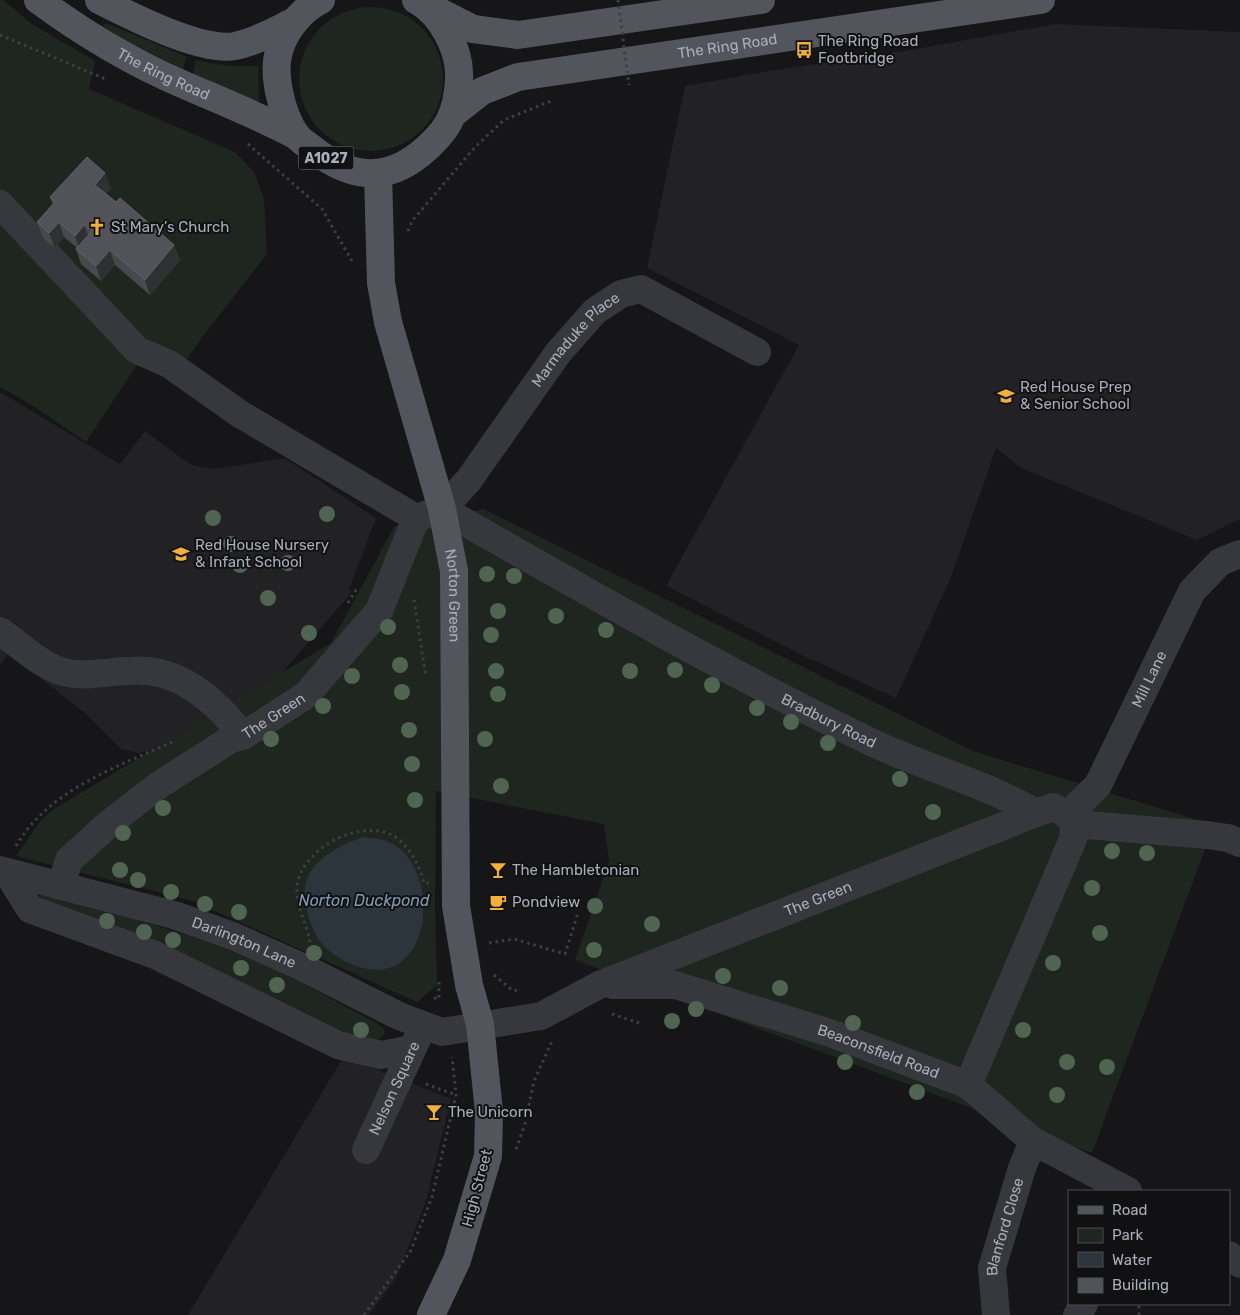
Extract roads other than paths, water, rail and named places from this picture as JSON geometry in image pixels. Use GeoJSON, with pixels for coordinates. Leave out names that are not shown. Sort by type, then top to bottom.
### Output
{"type":"FeatureCollection","features":[{"type":"Feature","properties":{"kind":"main road","name":"The Ring Road"},"geometry":{"type":"LineString","coordinates":[[38,0],[73,26],[133,61],[182,84],[259,115],[296,136]]}},
{"type":"Feature","properties":{"kind":"main road","name":"A1027"},"geometry":{"type":"LineString","coordinates":[[99,0],[144,22],[196,42],[233,46],[261,38],[310,7]]}},
{"type":"Feature","properties":{"kind":"main road","name":"A1027"},"geometry":{"type":"LineString","coordinates":[[422,3],[473,29],[518,36],[761,0]]}},
{"type":"Feature","properties":{"kind":"main road","name":"The Ring Road"},"geometry":{"type":"LineString","coordinates":[[454,114],[482,91],[518,77],[1041,0]]}},
{"type":"Feature","properties":{"kind":"main road","name":"A1027"},"geometry":{"type":"LineString","coordinates":[[310,7],[278,52],[277,81],[282,107],[296,136],[323,157],[346,170],[378,174],[408,163],[438,139],[454,114],[459,77],[458,58],[447,32],[422,3]]}},
{"type":"Feature","properties":{"kind":"main road","name":"Norton Green"},"geometry":{"type":"LineString","coordinates":[[378,174],[381,284],[388,322],[442,509],[454,571],[456,906],[470,985],[480,1024]]}},
{"type":"Feature","properties":{"kind":"main road","name":"High Street"},"geometry":{"type":"LineString","coordinates":[[431,1315],[457,1260],[488,1156],[489,1112],[480,1024]]}},
{"type":"Feature","properties":{"kind":"street"},"geometry":{"type":"LineString","coordinates":[[0,204],[137,350],[170,364],[240,414],[416,518],[442,509]]}},
{"type":"Feature","properties":{"kind":"street","name":"Marmaduke Place"},"geometry":{"type":"LineString","coordinates":[[442,509],[468,481],[558,353],[595,311],[621,294],[641,289],[757,352]]}},
{"type":"Feature","properties":{"kind":"street","name":"Bradbury Road"},"geometry":{"type":"LineString","coordinates":[[442,509],[650,629],[868,740],[1007,796],[1036,813]]}},
{"type":"Feature","properties":{"kind":"street","name":"The Green"},"geometry":{"type":"LineString","coordinates":[[61,886],[69,860],[111,822],[159,785],[232,739],[243,736],[306,695],[379,611],[416,518]]}},
{"type":"Feature","properties":{"kind":"street","name":"Mill Lane"},"geometry":{"type":"LineString","coordinates":[[1071,820],[1098,785],[1192,591],[1220,562],[1240,554]]}},
{"type":"Feature","properties":{"kind":"street"},"geometry":{"type":"LineString","coordinates":[[0,631],[50,666],[68,673],[86,674],[147,670],[178,680],[209,699],[229,717],[243,736]]}},
{"type":"Feature","properties":{"kind":"street"},"geometry":{"type":"LineString","coordinates":[[1036,813],[1053,807],[1071,820],[1228,838],[1240,843]]}},
{"type":"Feature","properties":{"kind":"street","name":"The Green"},"geometry":{"type":"LineString","coordinates":[[480,1024],[541,1016],[599,985],[1036,813]]}},
{"type":"Feature","properties":{"kind":"street"},"geometry":{"type":"LineString","coordinates":[[968,1085],[1073,839],[1071,820]]}},
{"type":"Feature","properties":{"kind":"street"},"geometry":{"type":"LineString","coordinates":[[4,871],[30,909],[154,955],[338,1045],[381,1055],[426,1036],[480,1024]]}},
{"type":"Feature","properties":{"kind":"street","name":"Darlington Lane"},"geometry":{"type":"LineString","coordinates":[[4,871],[174,916],[235,937],[300,966],[426,1036]]}},
{"type":"Feature","properties":{"kind":"street","name":"Beaconsfield Road"},"geometry":{"type":"LineString","coordinates":[[599,985],[675,985],[830,1033],[968,1085],[1033,1141],[1126,1190]]}},
{"type":"Feature","properties":{"kind":"street","name":"Nelson Square"},"geometry":{"type":"LineString","coordinates":[[366,1150],[399,1075],[426,1036]]}},
{"type":"Feature","properties":{"kind":"street","name":"Blanford Close"},"geometry":{"type":"LineString","coordinates":[[996,1315],[992,1268],[1022,1168],[1033,1141]]}},
{"type":"Feature","properties":{"kind":"street"},"geometry":{"type":"LineString","coordinates":[[1230,1256],[1240,1264]]}},
{"type":"Feature","properties":{"kind":"water","name":"Norton Duckpond"},"geometry":{"type":"Polygon","coordinates":[[[363,837],[386,841],[399,848],[412,864],[421,885],[424,907],[421,930],[413,949],[400,963],[381,970],[356,966],[329,951],[317,937],[305,901],[305,886],[310,874],[318,863],[329,853],[363,837]]]}},
{"type":"Feature","properties":{"kind":"place","name":"The Ring Road Footbridge"},"geometry":{"type":"Point","coordinates":[804,50]}},
{"type":"Feature","properties":{"kind":"place","name":"St Mary’s Church"},"geometry":{"type":"Point","coordinates":[97,227]}},
{"type":"Feature","properties":{"kind":"place","name":"Red House Prep & Senior School"},"geometry":{"type":"Point","coordinates":[1006,396]}},
{"type":"Feature","properties":{"kind":"place","name":"Red House Nursery & Infant School"},"geometry":{"type":"Point","coordinates":[181,554]}},
{"type":"Feature","properties":{"kind":"place","name":"The Hambletonian"},"geometry":{"type":"Point","coordinates":[498,870]}},
{"type":"Feature","properties":{"kind":"place","name":"Pondview"},"geometry":{"type":"Point","coordinates":[498,902]}},
{"type":"Feature","properties":{"kind":"place","name":"The Unicorn"},"geometry":{"type":"Point","coordinates":[434,1112]}}]}
